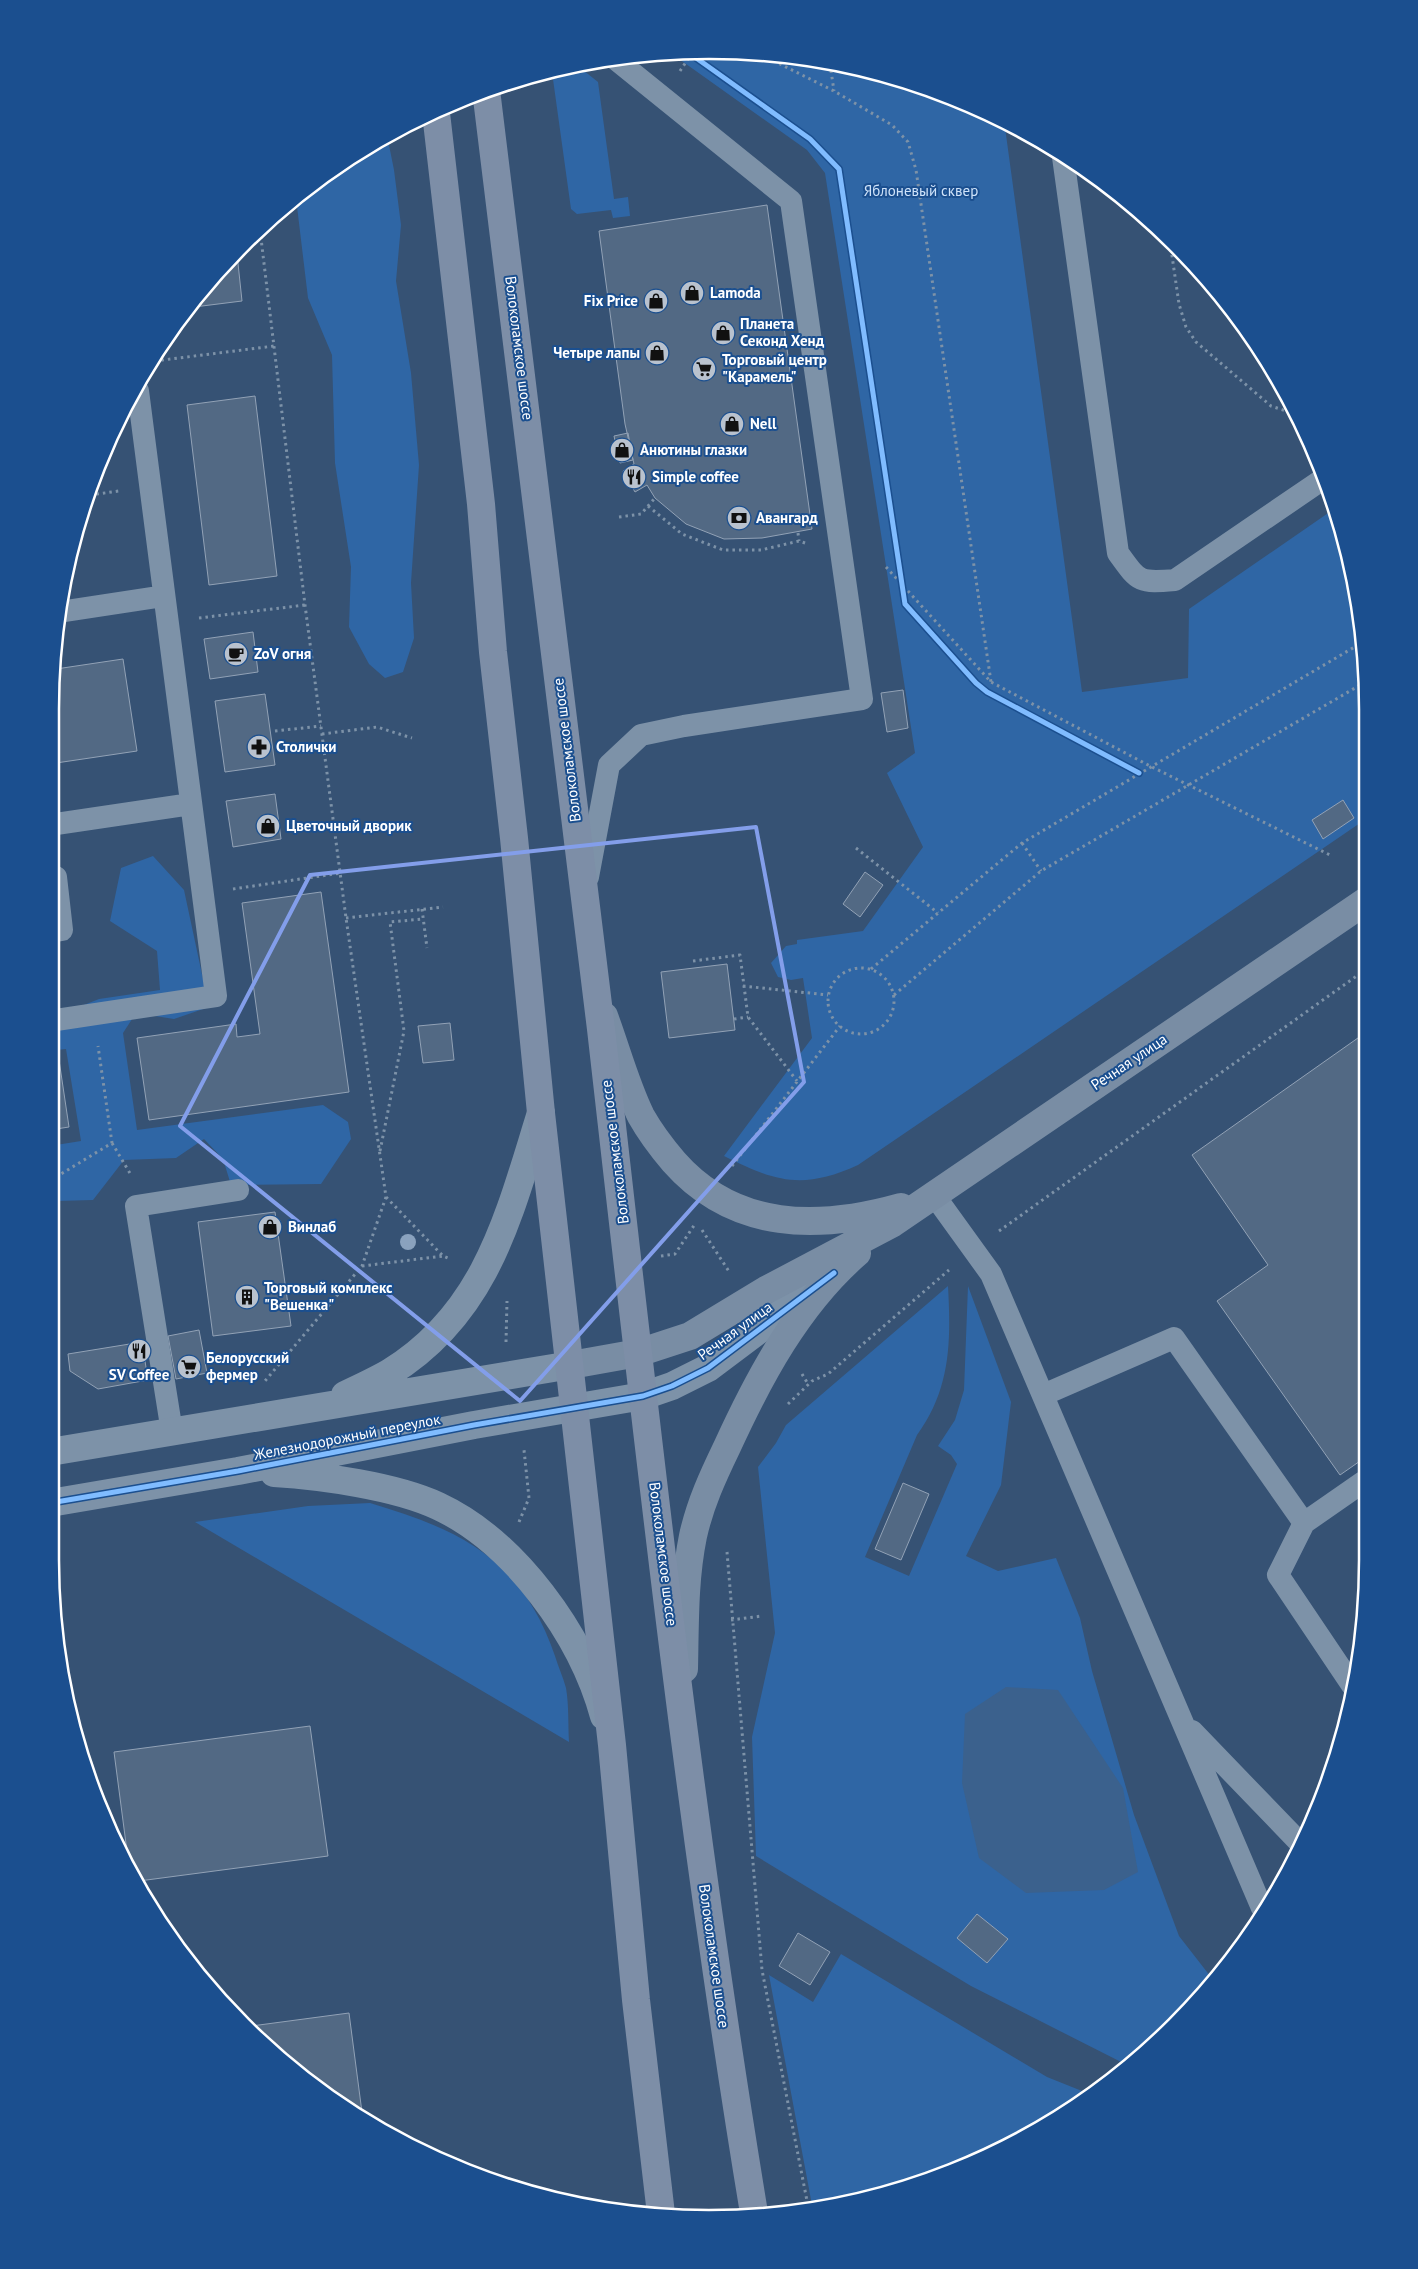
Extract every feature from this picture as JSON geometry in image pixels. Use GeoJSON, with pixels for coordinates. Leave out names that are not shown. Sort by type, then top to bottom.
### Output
{"type":"FeatureCollection","features":[{"type":"Feature","properties":{"kind":"main road","name":"Волоколамское шоссе"},"geometry":{"type":"LineString","coordinates":[[487,98],[585,896],[643,1396],[698,1844],[725,2035],[753,2209]]}},
{"type":"Feature","properties":{"kind":"main road"},"geometry":{"type":"LineString","coordinates":[[437,119],[481,504],[493,652],[514,838],[541,1113],[571,1365],[612,1745],[636,2000],[661,2209]]}},
{"type":"Feature","properties":{"kind":"main road","name":"Речная улица"},"geometry":{"type":"LineString","coordinates":[[638,1353],[690,1336],[766,1290],[892,1223],[1359,905]]}},
{"type":"Feature","properties":{"kind":"main road"},"geometry":{"type":"LineString","coordinates":[[597,997],[641,1116],[661,1146],[690,1180],[713,1196],[738,1209],[768,1218],[802,1222],[877,1214],[929,1198]]}},
{"type":"Feature","properties":{"kind":"main road","name":"Речная улица"},"geometry":{"type":"LineString","coordinates":[[834,1273],[892,1223]]}},
{"type":"Feature","properties":{"kind":"main road"},"geometry":{"type":"LineString","coordinates":[[683,1713],[686,1589],[693,1536],[704,1497],[741,1416],[780,1344],[834,1273]]}},
{"type":"Feature","properties":{"kind":"main road","name":"Железнодорожный переулок"},"geometry":{"type":"LineString","coordinates":[[571,1365],[638,1353]]}},
{"type":"Feature","properties":{"kind":"street"},"geometry":{"type":"LineString","coordinates":[[319,1408],[389,1373],[410,1358],[444,1329],[466,1302],[496,1249],[510,1214],[541,1113]]}},
{"type":"Feature","properties":{"kind":"street","name":"Речная улица"},"geometry":{"type":"LineString","coordinates":[[643,1396],[672,1386],[708,1368],[834,1273]]}},
{"type":"Feature","properties":{"kind":"street","name":"Железнодорожный переулок"},"geometry":{"type":"LineString","coordinates":[[59,1451],[571,1365]]}},
{"type":"Feature","properties":{"kind":"street","name":"Железнодорожный переулок"},"geometry":{"type":"LineString","coordinates":[[59,1501],[238,1471],[575,1406],[643,1396]]}},
{"type":"Feature","properties":{"kind":"street"},"geometry":{"type":"LineString","coordinates":[[238,1471],[302,1475],[407,1495],[438,1506],[482,1534],[500,1548],[532,1584],[560,1621],[581,1657],[600,1701],[612,1745]]}},
{"type":"Feature","properties":{"kind":"lane"},"geometry":{"type":"LineString","coordinates":[[585,896],[609,765],[641,734],[862,698],[790,201],[622,64]]}},
{"type":"Feature","properties":{"kind":"lane"},"geometry":{"type":"LineString","coordinates":[[1064,164],[1118,553],[1135,577],[1151,582],[1175,580],[1318,482]]}},
{"type":"Feature","properties":{"kind":"lane"},"geometry":{"type":"LineString","coordinates":[[59,1020],[216,996],[139,398]]}},
{"type":"Feature","properties":{"kind":"lane"},"geometry":{"type":"LineString","coordinates":[[66,611],[164,596]]}},
{"type":"Feature","properties":{"kind":"lane"},"geometry":{"type":"LineString","coordinates":[[59,824],[191,804]]}},
{"type":"Feature","properties":{"kind":"lane"},"geometry":{"type":"LineString","coordinates":[[59,904],[62,930],[59,930]]}},
{"type":"Feature","properties":{"kind":"lane"},"geometry":{"type":"LineString","coordinates":[[172,1432],[136,1206],[238,1190]]}},
{"type":"Feature","properties":{"kind":"lane"},"geometry":{"type":"LineString","coordinates":[[929,1198],[973,1249],[991,1274],[1260,1904]]}},
{"type":"Feature","properties":{"kind":"lane"},"geometry":{"type":"LineString","coordinates":[[1043,1396],[1174,1338],[1304,1523]]}},
{"type":"Feature","properties":{"kind":"lane"},"geometry":{"type":"LineString","coordinates":[[1348,1679],[1278,1576],[1304,1523],[1359,1485]]}},
{"type":"Feature","properties":{"kind":"lane"},"geometry":{"type":"LineString","coordinates":[[1183,1721],[1296,1839]]}},
{"type":"Feature","properties":{"kind":"path"},"geometry":{"type":"LineString","coordinates":[[776,62],[892,125],[908,142],[916,170],[990,682]]}},
{"type":"Feature","properties":{"kind":"path"},"geometry":{"type":"LineString","coordinates":[[831,70],[834,92]]}},
{"type":"Feature","properties":{"kind":"path"},"geometry":{"type":"LineString","coordinates":[[261,238],[305,605],[346,918],[386,1197],[362,1266],[264,1382]]}},
{"type":"Feature","properties":{"kind":"path"},"geometry":{"type":"LineString","coordinates":[[1171,252],[1179,304],[1186,327],[1196,342],[1271,406],[1287,411]]}},
{"type":"Feature","properties":{"kind":"path"},"geometry":{"type":"LineString","coordinates":[[160,360],[274,346]]}},
{"type":"Feature","properties":{"kind":"path"},"geometry":{"type":"LineString","coordinates":[[619,517],[641,514],[655,498]]}},
{"type":"Feature","properties":{"kind":"path"},"geometry":{"type":"LineString","coordinates":[[648,506],[682,534],[722,550],[761,550],[799,541],[816,546]]}},
{"type":"Feature","properties":{"kind":"path"},"geometry":{"type":"LineString","coordinates":[[798,532],[799,541]]}},
{"type":"Feature","properties":{"kind":"path"},"geometry":{"type":"LineString","coordinates":[[886,567],[990,682],[1150,766],[1332,856]]}},
{"type":"Feature","properties":{"kind":"path"},"geometry":{"type":"LineString","coordinates":[[901,576],[904,595]]}},
{"type":"Feature","properties":{"kind":"path"},"geometry":{"type":"LineString","coordinates":[[168,622],[305,605]]}},
{"type":"Feature","properties":{"kind":"path"},"geometry":{"type":"LineString","coordinates":[[871,969],[1022,842],[1356,646]]}},
{"type":"Feature","properties":{"kind":"path"},"geometry":{"type":"LineString","coordinates":[[894,995],[1041,872],[1358,685]]}},
{"type":"Feature","properties":{"kind":"path"},"geometry":{"type":"LineString","coordinates":[[275,731],[321,726]]}},
{"type":"Feature","properties":{"kind":"path"},"geometry":{"type":"LineString","coordinates":[[322,734],[377,727],[412,738]]}},
{"type":"Feature","properties":{"kind":"path"},"geometry":{"type":"LineString","coordinates":[[1130,768],[1139,773]]}},
{"type":"Feature","properties":{"kind":"path"},"geometry":{"type":"LineString","coordinates":[[1022,842],[1041,872]]}},
{"type":"Feature","properties":{"kind":"path"},"geometry":{"type":"LineString","coordinates":[[856,848],[938,913]]}},
{"type":"Feature","properties":{"kind":"path"},"geometry":{"type":"LineString","coordinates":[[202,894],[341,873]]}},
{"type":"Feature","properties":{"kind":"path"},"geometry":{"type":"LineString","coordinates":[[346,918],[443,906]]}},
{"type":"Feature","properties":{"kind":"path"},"geometry":{"type":"LineString","coordinates":[[422,909],[427,948]]}},
{"type":"Feature","properties":{"kind":"path"},"geometry":{"type":"LineString","coordinates":[[380,1154],[404,1031],[390,922],[423,918]]}},
{"type":"Feature","properties":{"kind":"path"},"geometry":{"type":"LineString","coordinates":[[693,961],[740,955],[748,1017],[797,1081]]}},
{"type":"Feature","properties":{"kind":"path"},"geometry":{"type":"LineString","coordinates":[[871,969],[886,979],[894,995],[891,1015],[878,1029],[858,1034],[840,1026],[828,1007],[828,996],[832,984],[839,976],[849,970],[871,969]]}},
{"type":"Feature","properties":{"kind":"path"},"geometry":{"type":"LineString","coordinates":[[782,1410],[808,1384],[828,1374],[973,1249],[1359,974]]}},
{"type":"Feature","properties":{"kind":"path"},"geometry":{"type":"LineString","coordinates":[[743,986],[828,996]]}},
{"type":"Feature","properties":{"kind":"path"},"geometry":{"type":"LineString","coordinates":[[59,1175],[112,1143],[93,1014]]}},
{"type":"Feature","properties":{"kind":"path"},"geometry":{"type":"LineString","coordinates":[[734,1019],[748,1017]]}},
{"type":"Feature","properties":{"kind":"path"},"geometry":{"type":"LineString","coordinates":[[731,1168],[840,1026]]}},
{"type":"Feature","properties":{"kind":"path"},"geometry":{"type":"LineString","coordinates":[[386,1197],[443,1256],[457,1262]]}},
{"type":"Feature","properties":{"kind":"path"},"geometry":{"type":"LineString","coordinates":[[676,1254],[696,1221],[728,1270]]}},
{"type":"Feature","properties":{"kind":"path"},"geometry":{"type":"LineString","coordinates":[[362,1266],[443,1256]]}},
{"type":"Feature","properties":{"kind":"path"},"geometry":{"type":"LineString","coordinates":[[506,1345],[507,1298]]}},
{"type":"Feature","properties":{"kind":"path"},"geometry":{"type":"LineString","coordinates":[[803,1376],[808,1384]]}},
{"type":"Feature","properties":{"kind":"path"},"geometry":{"type":"LineString","coordinates":[[516,1529],[529,1498],[523,1447]]}},
{"type":"Feature","properties":{"kind":"path"},"geometry":{"type":"LineString","coordinates":[[726,1543],[762,1970],[807,2203]]}},
{"type":"Feature","properties":{"kind":"path"},"geometry":{"type":"LineString","coordinates":[[732,1620],[762,1616]]}},
{"type":"Feature","properties":{"kind":"highlighted area"},"geometry":{"type":"Polygon","coordinates":[[[756,827],[804,1082],[520,1401],[180,1126],[310,875],[756,827]]]}},
{"type":"Feature","properties":{"kind":"green space","name":"Яблоневый сквер"},"geometry":{"type":"Polygon","coordinates":[[[680,60],[752,60],[836,71],[918,93],[958,108],[1005,131],[1082,692],[1188,678],[1189,609],[1329,513],[1347,582],[1354,624],[1358,666],[1359,824],[858,1165],[821,1178],[790,1180],[759,1172],[724,1156],[812,1038],[803,978],[791,980],[778,977],[771,963],[786,946],[797,944],[797,940],[863,931],[923,847],[887,773],[915,753],[825,173],[807,150],[680,60]]]}},
{"type":"Feature","properties":{"kind":"green space"},"geometry":{"type":"Polygon","coordinates":[[[584,71],[598,82],[614,199],[628,197],[630,216],[613,218],[611,210],[577,214],[571,209],[553,78],[584,71]]]}},
{"type":"Feature","properties":{"kind":"green space"},"geometry":{"type":"Polygon","coordinates":[[[389,143],[401,225],[396,281],[411,373],[419,465],[411,583],[414,638],[403,672],[385,678],[369,664],[349,627],[351,567],[335,463],[332,355],[308,298],[297,206],[348,168],[389,143]]]}},
{"type":"Feature","properties":{"kind":"green space"},"geometry":{"type":"Polygon","coordinates":[[[153,856],[184,890],[209,1007],[174,1019],[136,1013],[123,1033],[137,1130],[323,1105],[348,1122],[351,1139],[321,1184],[231,1185],[223,1159],[204,1139],[176,1158],[124,1160],[93,1200],[59,1201],[59,1145],[81,1141],[66,1049],[59,1050],[59,1015],[99,999],[160,990],[157,951],[110,921],[121,868],[153,856]]]}},
{"type":"Feature","properties":{"kind":"green space"},"geometry":{"type":"Polygon","coordinates":[[[948,1286],[949,1326],[943,1382],[937,1400],[917,1435],[865,1557],[909,1576],[957,1464],[951,1455],[938,1446],[955,1420],[964,1390],[968,1286],[1011,1402],[1001,1485],[966,1556],[998,1571],[1056,1558],[1080,1618],[1092,1671],[1134,1815],[1179,1936],[1209,1975],[1169,2020],[1122,2062],[971,1986],[756,1856],[752,1737],[775,1633],[758,1467],[776,1443],[786,1425],[948,1286]]]}},
{"type":"Feature","properties":{"kind":"green space"},"geometry":{"type":"Polygon","coordinates":[[[370,1503],[403,1513],[460,1538],[484,1553],[506,1572],[525,1595],[541,1623],[555,1656],[566,1688],[569,1742],[195,1522],[308,1506],[370,1503]]]}},
{"type":"Feature","properties":{"kind":"green space"},"geometry":{"type":"Polygon","coordinates":[[[841,1954],[1047,2077],[1083,2092],[1034,2123],[958,2161],[918,2176],[877,2188],[811,2202],[769,1975],[813,2002],[841,1954]]]}},
{"type":"Feature","properties":{"kind":"shaded area"},"geometry":{"type":"Polygon","coordinates":[[[1006,1687],[1058,1690],[1123,1788],[1138,1872],[1104,1890],[1026,1893],[979,1858],[962,1783],[965,1714],[1006,1687]]]}},
{"type":"Feature","properties":{"kind":"building","name":"Торговый центр \"Карамель\""},"geometry":{"type":"Polygon","coordinates":[[[767,205],[812,529],[762,538],[724,539],[686,524],[655,498],[647,485],[635,492],[623,471],[634,464],[625,424],[599,231],[767,205]]]}},
{"type":"Feature","properties":{"kind":"building"},"geometry":{"type":"Polygon","coordinates":[[[238,261],[242,301],[198,306],[238,261]]]}},
{"type":"Feature","properties":{"kind":"building"},"geometry":{"type":"Polygon","coordinates":[[[255,396],[277,576],[209,585],[187,405],[255,396]]]}},
{"type":"Feature","properties":{"kind":"building"},"geometry":{"type":"Polygon","coordinates":[[[628,433],[633,460],[620,463],[614,436],[628,433]]]}},
{"type":"Feature","properties":{"kind":"building"},"geometry":{"type":"Polygon","coordinates":[[[253,632],[258,672],[210,679],[204,639],[253,632]]]}},
{"type":"Feature","properties":{"kind":"building"},"geometry":{"type":"Polygon","coordinates":[[[123,659],[137,751],[59,763],[60,668],[123,659]]]}},
{"type":"Feature","properties":{"kind":"building"},"geometry":{"type":"Polygon","coordinates":[[[903,690],[908,728],[887,732],[881,693],[903,690]]]}},
{"type":"Feature","properties":{"kind":"building"},"geometry":{"type":"Polygon","coordinates":[[[265,694],[275,765],[225,772],[215,701],[265,694]]]}},
{"type":"Feature","properties":{"kind":"building"},"geometry":{"type":"Polygon","coordinates":[[[275,794],[281,839],[233,847],[226,801],[275,794]]]}},
{"type":"Feature","properties":{"kind":"building"},"geometry":{"type":"Polygon","coordinates":[[[1343,800],[1354,818],[1323,839],[1312,820],[1343,800]]]}},
{"type":"Feature","properties":{"kind":"building"},"geometry":{"type":"Polygon","coordinates":[[[865,872],[883,885],[860,917],[843,904],[865,872]]]}},
{"type":"Feature","properties":{"kind":"building"},"geometry":{"type":"Polygon","coordinates":[[[321,892],[349,1092],[149,1120],[137,1038],[236,1024],[237,1037],[260,1034],[242,903],[321,892]]]}},
{"type":"Feature","properties":{"kind":"building"},"geometry":{"type":"Polygon","coordinates":[[[727,964],[735,1030],[669,1038],[661,972],[727,964]]]}},
{"type":"Feature","properties":{"kind":"building"},"geometry":{"type":"Polygon","coordinates":[[[450,1023],[454,1060],[423,1063],[418,1026],[450,1023]]]}},
{"type":"Feature","properties":{"kind":"building"},"geometry":{"type":"Polygon","coordinates":[[[1359,1037],[1359,1462],[1340,1475],[1217,1301],[1268,1265],[1192,1155],[1359,1037]]]}},
{"type":"Feature","properties":{"kind":"building"},"geometry":{"type":"Polygon","coordinates":[[[59,1060],[69,1127],[59,1129],[59,1060]]]}},
{"type":"Feature","properties":{"kind":"building","name":"Торговый комплекс \"Вешенка\""},"geometry":{"type":"Polygon","coordinates":[[[275,1212],[291,1326],[213,1336],[198,1222],[275,1212]]]}},
{"type":"Feature","properties":{"kind":"building"},"geometry":{"type":"Polygon","coordinates":[[[199,1330],[207,1373],[176,1379],[168,1336],[199,1330]]]}},
{"type":"Feature","properties":{"kind":"building"},"geometry":{"type":"Polygon","coordinates":[[[142,1342],[148,1380],[98,1389],[70,1371],[68,1354],[142,1342]]]}},
{"type":"Feature","properties":{"kind":"building"},"geometry":{"type":"Polygon","coordinates":[[[903,1483],[929,1494],[901,1560],[875,1549],[903,1483]]]}},
{"type":"Feature","properties":{"kind":"building"},"geometry":{"type":"Polygon","coordinates":[[[310,1726],[328,1856],[144,1880],[127,1849],[114,1752],[310,1726]]]}},
{"type":"Feature","properties":{"kind":"building"},"geometry":{"type":"Polygon","coordinates":[[[977,1914],[1008,1939],[987,1963],[957,1938],[977,1914]]]}},
{"type":"Feature","properties":{"kind":"building"},"geometry":{"type":"Polygon","coordinates":[[[798,1933],[830,1952],[810,1985],[779,1966],[798,1933]]]}},
{"type":"Feature","properties":{"kind":"building"},"geometry":{"type":"Polygon","coordinates":[[[349,2013],[362,2109],[313,2076],[255,2026],[349,2013]]]}},
{"type":"Feature","properties":{"kind":"cycle path"},"geometry":{"type":"LineString","coordinates":[[698,59],[810,139],[839,169],[905,604],[976,683],[987,692],[1139,773]]}},
{"type":"Feature","properties":{"kind":"cycle path"},"geometry":{"type":"LineString","coordinates":[[59,1501],[238,1471],[474,1425],[643,1396],[672,1386],[708,1368],[834,1273]]}},
{"type":"Feature","properties":{"kind":"place","name":"Lamoda"},"geometry":{"type":"Point","coordinates":[692,293]}},
{"type":"Feature","properties":{"kind":"place","name":"Fix Price"},"geometry":{"type":"Point","coordinates":[656,301]}},
{"type":"Feature","properties":{"kind":"place","name":"Планета Секонд Хенд"},"geometry":{"type":"Point","coordinates":[723,333]}},
{"type":"Feature","properties":{"kind":"place","name":"Четыре лапы"},"geometry":{"type":"Point","coordinates":[657,353]}},
{"type":"Feature","properties":{"kind":"place","name":"Торговый центр \"Карамель\""},"geometry":{"type":"Point","coordinates":[704,369]}},
{"type":"Feature","properties":{"kind":"place","name":"Nell"},"geometry":{"type":"Point","coordinates":[732,424]}},
{"type":"Feature","properties":{"kind":"place","name":"Анютины глазки"},"geometry":{"type":"Point","coordinates":[622,450]}},
{"type":"Feature","properties":{"kind":"place","name":"Simple coffee"},"geometry":{"type":"Point","coordinates":[634,477]}},
{"type":"Feature","properties":{"kind":"place","name":"Авангард"},"geometry":{"type":"Point","coordinates":[739,518]}},
{"type":"Feature","properties":{"kind":"place","name":"ZoV огня"},"geometry":{"type":"Point","coordinates":[236,654]}},
{"type":"Feature","properties":{"kind":"place","name":"Столички"},"geometry":{"type":"Point","coordinates":[259,747]}},
{"type":"Feature","properties":{"kind":"place","name":"Цветочный дворик"},"geometry":{"type":"Point","coordinates":[268,826]}},
{"type":"Feature","properties":{"kind":"place","name":"Винлаб"},"geometry":{"type":"Point","coordinates":[270,1227]}},
{"type":"Feature","properties":{"kind":"place","name":"Торговый комплекс \"Вешенка\""},"geometry":{"type":"Point","coordinates":[247,1297]}},
{"type":"Feature","properties":{"kind":"place","name":"SV Coffee"},"geometry":{"type":"Point","coordinates":[139,1351]}},
{"type":"Feature","properties":{"kind":"place","name":"Белорусский фермер"},"geometry":{"type":"Point","coordinates":[189,1367]}}]}
